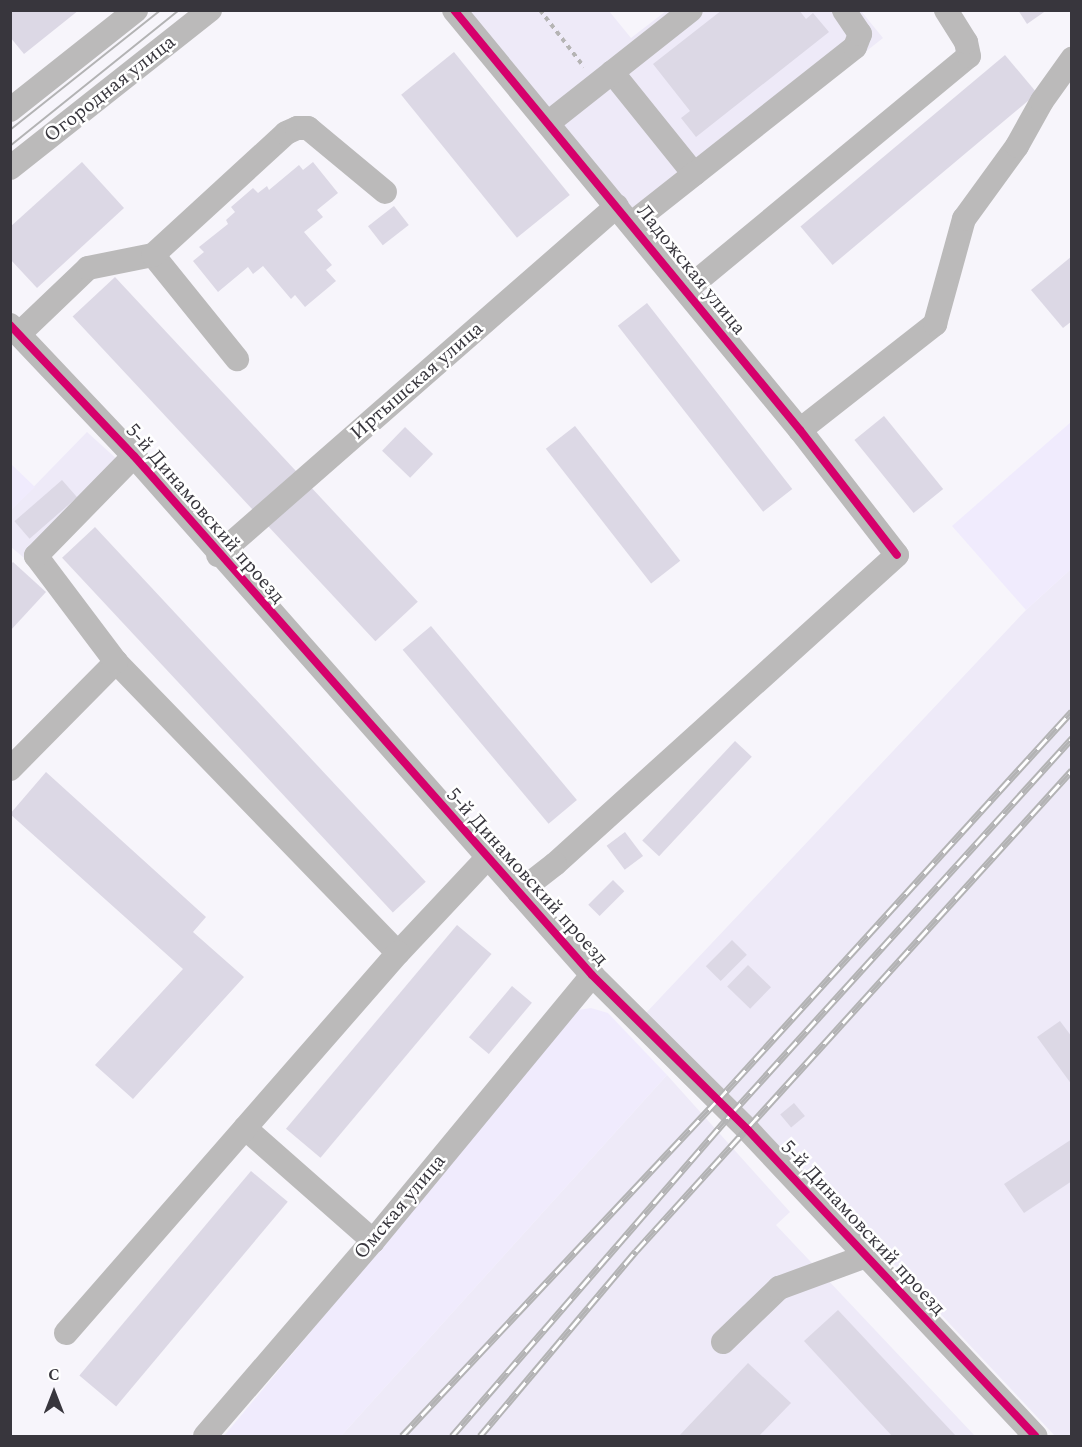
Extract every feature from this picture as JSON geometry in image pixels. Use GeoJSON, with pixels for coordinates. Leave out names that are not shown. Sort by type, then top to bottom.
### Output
{"type":"FeatureCollection","features":[{"type":"Feature","properties":{"kind":"street"},"geometry":{"type":"LineString","coordinates":[[13,102],[136,10]]}},
{"type":"Feature","properties":{"kind":"street","name":"Огородная улица"},"geometry":{"type":"LineString","coordinates":[[10,168],[210,10]]}},
{"type":"Feature","properties":{"kind":"street","name":"Ладожская улица"},"geometry":{"type":"LineString","coordinates":[[454,10],[800,430],[897,555],[555,864],[519,892]]}},
{"type":"Feature","properties":{"kind":"street"},"geometry":{"type":"LineString","coordinates":[[548,123],[691,10]]}},
{"type":"Feature","properties":{"kind":"street","name":"Иртышская улица"},"geometry":{"type":"LineString","coordinates":[[218,555],[624,215],[694,174],[855,47],[860,34],[844,10]]}},
{"type":"Feature","properties":{"kind":"street"},"geometry":{"type":"LineString","coordinates":[[686,290],[969,56],[966,42],[946,10]]}},
{"type":"Feature","properties":{"kind":"street"},"geometry":{"type":"LineString","coordinates":[[800,430],[935,324],[964,219],[1017,146],[1042,101],[1071,59]]}},
{"type":"Feature","properties":{"kind":"street"},"geometry":{"type":"LineString","coordinates":[[605,78],[694,174]]}},
{"type":"Feature","properties":{"kind":"street"},"geometry":{"type":"LineString","coordinates":[[15,330],[88,268],[153,255],[286,133],[297,128],[308,128],[385,192]]}},
{"type":"Feature","properties":{"kind":"street"},"geometry":{"type":"LineString","coordinates":[[153,255],[237,358]]}},
{"type":"Feature","properties":{"kind":"street","name":"5-й Динамовский проезд"},"geometry":{"type":"LineString","coordinates":[[15,330],[134,456],[218,555],[592,975],[866,1256],[1035,1437]]}},
{"type":"Feature","properties":{"kind":"street"},"geometry":{"type":"LineString","coordinates":[[134,456],[36,556],[116,662],[398,953]]}},
{"type":"Feature","properties":{"kind":"street"},"geometry":{"type":"LineString","coordinates":[[10,769],[116,662]]}},
{"type":"Feature","properties":{"kind":"street"},"geometry":{"type":"LineString","coordinates":[[66,1333],[398,953],[488,857]]}},
{"type":"Feature","properties":{"kind":"street","name":"Омская улица"},"geometry":{"type":"LineString","coordinates":[[205,1437],[373,1241],[592,975]]}},
{"type":"Feature","properties":{"kind":"street"},"geometry":{"type":"LineString","coordinates":[[245,1128],[373,1241]]}},
{"type":"Feature","properties":{"kind":"street"},"geometry":{"type":"LineString","coordinates":[[723,1342],[779,1288],[866,1256]]}},
{"type":"Feature","properties":{"kind":"path"},"geometry":{"type":"LineString","coordinates":[[540,10],[605,78]]}},
{"type":"Feature","properties":{"kind":"shaded area"},"geometry":{"type":"Polygon","coordinates":[[[470,11],[609,11],[631,38],[666,11],[861,11],[883,38],[642,228],[470,11]]]}},
{"type":"Feature","properties":{"kind":"shaded area"},"geometry":{"type":"Polygon","coordinates":[[[1071,422],[1071,569],[1026,610],[952,526],[1071,422]]]}},
{"type":"Feature","properties":{"kind":"shaded area"},"geometry":{"type":"Polygon","coordinates":[[[87,432],[130,471],[35,567],[11,547],[11,510],[87,432]]]}},
{"type":"Feature","properties":{"kind":"shaded area"},"geometry":{"type":"Polygon","coordinates":[[[10,463],[35,487],[11,510],[10,510],[10,463]]]}},
{"type":"Feature","properties":{"kind":"shaded area"},"geometry":{"type":"Polygon","coordinates":[[[1071,569],[1071,1436],[1055,1436],[886,1256],[645,1014],[1026,610],[1071,569]]]}},
{"type":"Feature","properties":{"kind":"shaded area"},"geometry":{"type":"Polygon","coordinates":[[[591,1008],[608,1013],[667,1075],[341,1436],[224,1436],[578,1010],[591,1008]]]}},
{"type":"Feature","properties":{"kind":"shaded area"},"geometry":{"type":"Polygon","coordinates":[[[667,1075],[790,1212],[776,1225],[975,1436],[341,1436],[667,1075]]]}},
{"type":"Feature","properties":{"kind":"building"},"geometry":{"type":"Polygon","coordinates":[[[10,10],[79,10],[24,54],[10,37],[10,10]]]}},
{"type":"Feature","properties":{"kind":"building"},"geometry":{"type":"Polygon","coordinates":[[[722,10],[799,10],[806,19],[813,13],[829,32],[696,137],[681,118],[690,111],[653,64],[722,10]]]}},
{"type":"Feature","properties":{"kind":"building"},"geometry":{"type":"Polygon","coordinates":[[[1018,10],[1047,10],[1027,24],[1018,10]]]}},
{"type":"Feature","properties":{"kind":"building"},"geometry":{"type":"Polygon","coordinates":[[[454,52],[570,195],[517,238],[401,95],[454,52]]]}},
{"type":"Feature","properties":{"kind":"building"},"geometry":{"type":"Polygon","coordinates":[[[1005,55],[1037,93],[833,265],[800,227],[1005,55]]]}},
{"type":"Feature","properties":{"kind":"building"},"geometry":{"type":"Polygon","coordinates":[[[82,162],[124,208],[37,288],[10,259],[10,227],[82,162]]]}},
{"type":"Feature","properties":{"kind":"building"},"geometry":{"type":"Polygon","coordinates":[[[313,162],[338,193],[317,210],[323,217],[304,232],[332,265],[326,270],[336,281],[305,307],[295,295],[291,299],[263,266],[253,274],[248,267],[218,292],[193,261],[204,252],[199,247],[228,224],[226,220],[235,212],[231,207],[253,188],[258,193],[267,186],[269,190],[299,165],[303,170],[313,162]]]}},
{"type":"Feature","properties":{"kind":"building"},"geometry":{"type":"Polygon","coordinates":[[[394,206],[409,225],[383,245],[368,226],[394,206]]]}},
{"type":"Feature","properties":{"kind":"building"},"geometry":{"type":"Polygon","coordinates":[[[1072,256],[1072,321],[1063,328],[1031,290],[1072,256]]]}},
{"type":"Feature","properties":{"kind":"building"},"geometry":{"type":"Polygon","coordinates":[[[115,277],[418,602],[375,641],[73,317],[115,277]]]}},
{"type":"Feature","properties":{"kind":"building"},"geometry":{"type":"Polygon","coordinates":[[[647,303],[792,489],[763,512],[618,326],[647,303]]]}},
{"type":"Feature","properties":{"kind":"building"},"geometry":{"type":"Polygon","coordinates":[[[884,416],[943,489],[914,513],[854,440],[884,416]]]}},
{"type":"Feature","properties":{"kind":"building"},"geometry":{"type":"Polygon","coordinates":[[[575,426],[680,561],[651,584],[546,449],[575,426]]]}},
{"type":"Feature","properties":{"kind":"building"},"geometry":{"type":"Polygon","coordinates":[[[405,427],[433,454],[410,478],[382,451],[405,427]]]}},
{"type":"Feature","properties":{"kind":"building"},"geometry":{"type":"Polygon","coordinates":[[[62,480],[77,497],[30,539],[14,521],[62,480]]]}},
{"type":"Feature","properties":{"kind":"building"},"geometry":{"type":"Polygon","coordinates":[[[95,527],[426,882],[393,912],[62,558],[95,527]]]}},
{"type":"Feature","properties":{"kind":"building"},"geometry":{"type":"Polygon","coordinates":[[[13,562],[46,592],[10,631],[10,565],[13,562]]]}},
{"type":"Feature","properties":{"kind":"building"},"geometry":{"type":"Polygon","coordinates":[[[431,626],[577,800],[549,824],[403,650],[431,626]]]}},
{"type":"Feature","properties":{"kind":"building"},"geometry":{"type":"Polygon","coordinates":[[[735,741],[752,757],[659,856],[642,840],[735,741]]]}},
{"type":"Feature","properties":{"kind":"building"},"geometry":{"type":"Polygon","coordinates":[[[46,772],[206,917],[193,932],[244,977],[133,1099],[95,1065],[183,969],[10,814],[46,772]]]}},
{"type":"Feature","properties":{"kind":"building"},"geometry":{"type":"Polygon","coordinates":[[[625,832],[643,856],[625,870],[607,846],[625,832]]]}},
{"type":"Feature","properties":{"kind":"building"},"geometry":{"type":"Polygon","coordinates":[[[613,880],[624,891],[600,916],[588,905],[613,880]]]}},
{"type":"Feature","properties":{"kind":"building"},"geometry":{"type":"Polygon","coordinates":[[[457,925],[491,954],[320,1158],[286,1129],[457,925]]]}},
{"type":"Feature","properties":{"kind":"building"},"geometry":{"type":"Polygon","coordinates":[[[732,940],[747,955],[721,981],[706,966],[732,940]]]}},
{"type":"Feature","properties":{"kind":"building"},"geometry":{"type":"Polygon","coordinates":[[[748,965],[771,987],[750,1009],[727,987],[748,965]]]}},
{"type":"Feature","properties":{"kind":"building"},"geometry":{"type":"Polygon","coordinates":[[[512,986],[532,1003],[489,1054],[469,1037],[512,986]]]}},
{"type":"Feature","properties":{"kind":"building"},"geometry":{"type":"Polygon","coordinates":[[[1060,1021],[1072,1037],[1072,1085],[1037,1037],[1060,1021]]]}},
{"type":"Feature","properties":{"kind":"building"},"geometry":{"type":"Polygon","coordinates":[[[794,1103],[805,1116],[791,1128],[780,1115],[794,1103]]]}},
{"type":"Feature","properties":{"kind":"building"},"geometry":{"type":"Polygon","coordinates":[[[1072,1139],[1072,1181],[1024,1213],[1004,1184],[1072,1139]]]}},
{"type":"Feature","properties":{"kind":"building"},"geometry":{"type":"Polygon","coordinates":[[[251,1171],[288,1202],[116,1406],[79,1376],[251,1171]]]}},
{"type":"Feature","properties":{"kind":"building"},"geometry":{"type":"Polygon","coordinates":[[[838,1310],[956,1436],[892,1436],[804,1341],[838,1310]]]}},
{"type":"Feature","properties":{"kind":"building"},"geometry":{"type":"Polygon","coordinates":[[[748,1363],[791,1403],[759,1436],[679,1436],[748,1363]]]}},
{"type":"Feature","properties":{"kind":"tram line"},"geometry":{"type":"LineString","coordinates":[[10,130],[161,10]]}},
{"type":"Feature","properties":{"kind":"tram line"},"geometry":{"type":"LineString","coordinates":[[10,146],[179,10]]}},
{"type":"Feature","properties":{"kind":"railway"},"geometry":{"type":"LineString","coordinates":[[402,1436],[717,1101],[1072,711]]}},
{"type":"Feature","properties":{"kind":"railway"},"geometry":{"type":"LineString","coordinates":[[452,1436],[731,1114],[1072,738]]}},
{"type":"Feature","properties":{"kind":"railway"},"geometry":{"type":"LineString","coordinates":[[480,1436],[636,1251],[1072,770]]}},
{"type":"Feature","properties":{"kind":"cycle path"},"geometry":{"type":"LineString","coordinates":[[454,10],[800,430],[897,555]]}},
{"type":"Feature","properties":{"kind":"cycle path"},"geometry":{"type":"LineString","coordinates":[[10,325],[134,456],[592,975],[748,1130],[1035,1436]]}}]}
